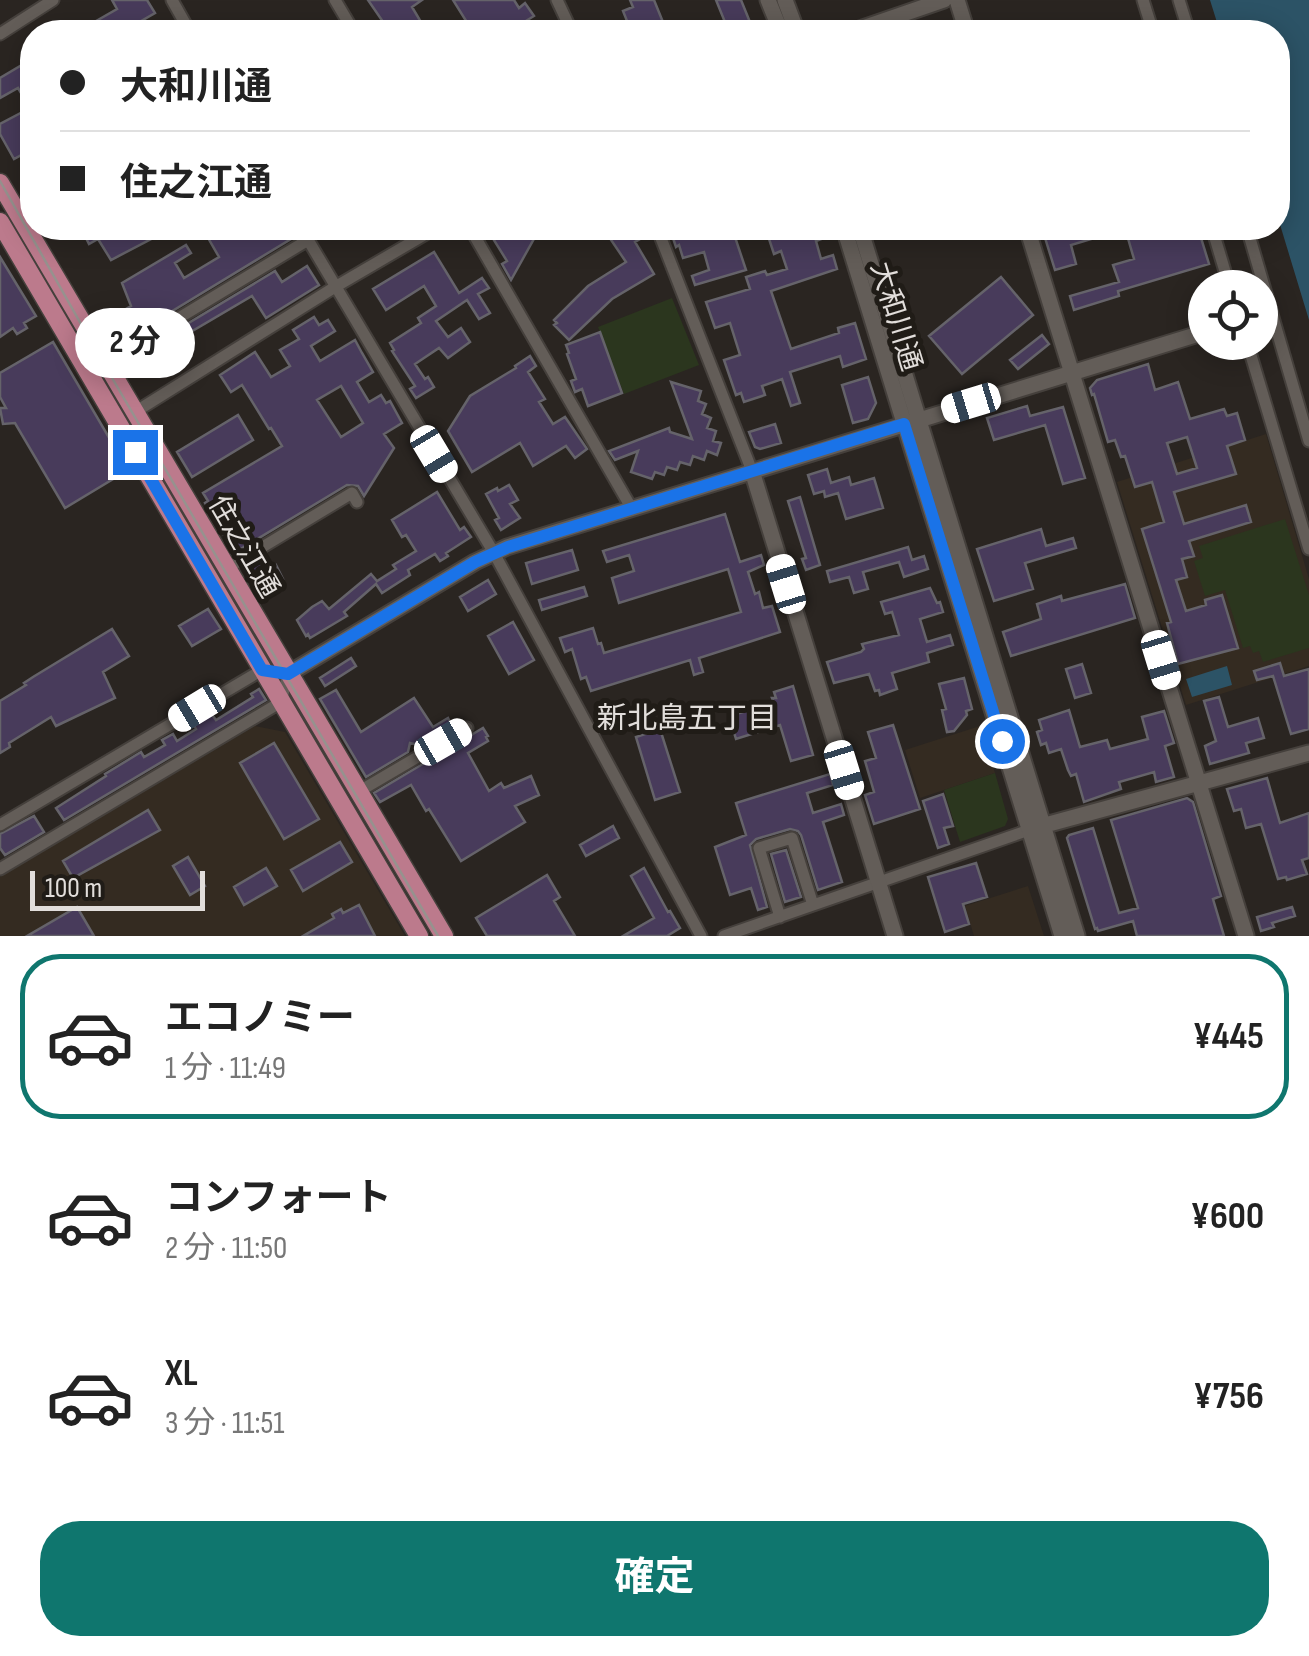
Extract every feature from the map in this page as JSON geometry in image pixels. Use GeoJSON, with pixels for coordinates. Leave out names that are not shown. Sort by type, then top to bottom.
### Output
{"type":"FeatureCollection","features":[{"type":"Feature","properties":{"kind":"main road","name":"住之江通"},"geometry":{"type":"LineString","coordinates":[[0,183],[20,217]]}},
{"type":"Feature","properties":{"kind":"main road","name":"住之江通"},"geometry":{"type":"LineString","coordinates":[[0,222],[419,936]]}},
{"type":"Feature","properties":{"kind":"main road","name":"住之江通"},"geometry":{"type":"LineString","coordinates":[[34,240],[444,936]]}},
{"type":"Feature","properties":{"kind":"street"},"geometry":{"type":"LineString","coordinates":[[22,20],[53,0]]}},
{"type":"Feature","properties":{"kind":"street"},"geometry":{"type":"LineString","coordinates":[[886,20],[944,0]]}},
{"type":"Feature","properties":{"kind":"street"},"geometry":{"type":"LineString","coordinates":[[106,362],[308,240],[494,554],[701,936]]}},
{"type":"Feature","properties":{"kind":"street"},"geometry":{"type":"LineString","coordinates":[[135,412],[416,240]]}},
{"type":"Feature","properties":{"kind":"street"},"geometry":{"type":"LineString","coordinates":[[477,240],[632,509]]}},
{"type":"Feature","properties":{"kind":"street"},"geometry":{"type":"LineString","coordinates":[[661,240],[752,471],[895,936]]}},
{"type":"Feature","properties":{"kind":"street","name":"大和川通"},"geometry":{"type":"LineString","coordinates":[[848,240],[912,422]]}},
{"type":"Feature","properties":{"kind":"street","name":"大和川通"},"geometry":{"type":"LineString","coordinates":[[863,240],[912,422],[1037,827],[1078,936]]}},
{"type":"Feature","properties":{"kind":"street"},"geometry":{"type":"LineString","coordinates":[[1030,240],[1246,936]]}},
{"type":"Feature","properties":{"kind":"street"},"geometry":{"type":"LineString","coordinates":[[1216,240],[1225,270]]}},
{"type":"Feature","properties":{"kind":"street"},"geometry":{"type":"LineString","coordinates":[[1250,240],[1309,441]]}},
{"type":"Feature","properties":{"kind":"street"},"geometry":{"type":"LineString","coordinates":[[0,825],[262,670],[288,674],[475,562],[508,547],[1188,337]]}},
{"type":"Feature","properties":{"kind":"street"},"geometry":{"type":"LineString","coordinates":[[1252,360],[1309,548]]}},
{"type":"Feature","properties":{"kind":"street"},"geometry":{"type":"LineString","coordinates":[[226,568],[352,493],[357,502]]}},
{"type":"Feature","properties":{"kind":"street"},"geometry":{"type":"LineString","coordinates":[[0,869],[281,702],[288,674]]}},
{"type":"Feature","properties":{"kind":"street"},"geometry":{"type":"LineString","coordinates":[[358,792],[467,728]]}},
{"type":"Feature","properties":{"kind":"street"},"geometry":{"type":"LineString","coordinates":[[724,936],[1037,827],[1309,753]]}},
{"type":"Feature","properties":{"kind":"street","name":"大和川通"},"geometry":{"type":"LineString","coordinates":[[1037,827],[1062,936]]}},
{"type":"Feature","properties":{"kind":"street"},"geometry":{"type":"LineString","coordinates":[[780,916],[759,848],[792,838],[814,905]]}},
{"type":"Feature","properties":{"kind":"shaded area"},"geometry":{"type":"Polygon","coordinates":[[[1266,434],[1309,579],[1309,666],[1186,705],[1117,482],[1266,434]]]}},
{"type":"Feature","properties":{"kind":"shaded area"},"geometry":{"type":"Polygon","coordinates":[[[255,726],[285,732],[405,936],[0,936],[0,877],[255,726]]]}},
{"type":"Feature","properties":{"kind":"shaded area"},"geometry":{"type":"Polygon","coordinates":[[[980,726],[995,773],[920,798],[905,750],[980,726]]]}},
{"type":"Feature","properties":{"kind":"shaded area"},"geometry":{"type":"Polygon","coordinates":[[[1028,886],[1044,936],[974,936],[965,906],[1028,886]]]}},
{"type":"Feature","properties":{"kind":"green space"},"geometry":{"type":"Polygon","coordinates":[[[672,298],[699,365],[624,394],[598,327],[672,298]]]}},
{"type":"Feature","properties":{"kind":"green space"},"geometry":{"type":"Polygon","coordinates":[[[1285,519],[1309,595],[1309,648],[1263,662],[1259,651],[1253,653],[1250,646],[1243,648],[1225,590],[1205,596],[1194,561],[1203,558],[1199,546],[1285,519]]]}},
{"type":"Feature","properties":{"kind":"green space"},"geometry":{"type":"Polygon","coordinates":[[[995,773],[1008,819],[1005,826],[960,842],[944,790],[995,773]]]}},
{"type":"Feature","properties":{"kind":"water"},"geometry":{"type":"Polygon","coordinates":[[[1210,0],[1309,0],[1309,320],[1285,240],[1290,240],[1290,20],[1216,20],[1210,0]]]}},
{"type":"Feature","properties":{"kind":"water"},"geometry":{"type":"Polygon","coordinates":[[[1227,666],[1232,685],[1192,697],[1186,679],[1227,666]]]}},
{"type":"Feature","properties":{"kind":"building"},"geometry":{"type":"Polygon","coordinates":[[[112,0],[147,0],[155,13],[143,20],[98,20],[117,9],[112,0]]]}},
{"type":"Feature","properties":{"kind":"building"},"geometry":{"type":"Polygon","coordinates":[[[368,0],[422,0],[412,7],[420,20],[382,20],[368,0]]]}},
{"type":"Feature","properties":{"kind":"building"},"geometry":{"type":"Polygon","coordinates":[[[453,0],[514,0],[519,8],[525,3],[534,16],[528,20],[466,20],[453,0]]]}},
{"type":"Feature","properties":{"kind":"building"},"geometry":{"type":"Polygon","coordinates":[[[630,0],[654,0],[662,20],[627,20],[623,11],[633,7],[630,0]]]}},
{"type":"Feature","properties":{"kind":"building"},"geometry":{"type":"Polygon","coordinates":[[[716,0],[741,0],[749,20],[724,20],[716,0]]]}},
{"type":"Feature","properties":{"kind":"building"},"geometry":{"type":"Polygon","coordinates":[[[20,66],[20,91],[18,88],[0,98],[0,78],[20,66]]]}},
{"type":"Feature","properties":{"kind":"building"},"geometry":{"type":"Polygon","coordinates":[[[20,113],[20,156],[14,159],[0,134],[0,124],[20,113]]]}},
{"type":"Feature","properties":{"kind":"building"},"geometry":{"type":"Polygon","coordinates":[[[99,240],[149,240],[111,260],[99,240]]]}},
{"type":"Feature","properties":{"kind":"building"},"geometry":{"type":"Polygon","coordinates":[[[209,240],[289,240],[113,347],[108,339],[115,335],[107,320],[131,306],[122,283],[186,245],[191,253],[175,263],[184,278],[219,257],[209,240]]]}},
{"type":"Feature","properties":{"kind":"building"},"geometry":{"type":"Polygon","coordinates":[[[494,240],[533,240],[511,280],[502,264],[507,261],[494,240]]]}},
{"type":"Feature","properties":{"kind":"building"},"geometry":{"type":"Polygon","coordinates":[[[611,240],[638,240],[635,242],[654,274],[612,299],[569,340],[554,320],[588,286],[626,262],[611,240]]]}},
{"type":"Feature","properties":{"kind":"building"},"geometry":{"type":"Polygon","coordinates":[[[674,240],[736,240],[746,270],[695,285],[692,276],[709,270],[704,252],[683,258],[679,245],[676,247],[674,240]]]}},
{"type":"Feature","properties":{"kind":"building"},"geometry":{"type":"Polygon","coordinates":[[[769,240],[819,240],[821,259],[833,255],[837,269],[771,291],[791,349],[839,333],[838,328],[855,323],[866,359],[843,367],[840,356],[790,372],[800,403],[791,406],[782,379],[762,386],[765,395],[744,402],[741,393],[736,395],[724,360],[740,355],[730,323],[715,328],[706,302],[750,289],[746,277],[787,269],[781,251],[774,254],[769,240]]]}},
{"type":"Feature","properties":{"kind":"building"},"geometry":{"type":"Polygon","coordinates":[[[1046,240],[1088,240],[1071,245],[1076,264],[1055,270],[1046,240]]]}},
{"type":"Feature","properties":{"kind":"building"},"geometry":{"type":"Polygon","coordinates":[[[1128,240],[1202,240],[1209,264],[1118,291],[1119,296],[1074,310],[1070,296],[1119,282],[1113,265],[1134,259],[1128,240]]]}},
{"type":"Feature","properties":{"kind":"building"},"geometry":{"type":"Polygon","coordinates":[[[434,252],[459,293],[482,278],[489,288],[478,294],[490,313],[479,319],[467,300],[436,321],[448,337],[461,328],[470,342],[448,358],[439,348],[415,364],[434,387],[416,398],[410,389],[415,386],[390,343],[421,323],[418,318],[436,306],[424,286],[386,310],[373,289],[434,252]]]}},
{"type":"Feature","properties":{"kind":"building"},"geometry":{"type":"Polygon","coordinates":[[[0,257],[36,316],[24,323],[27,328],[17,334],[13,328],[0,337],[0,257]]]}},
{"type":"Feature","properties":{"kind":"building"},"geometry":{"type":"Polygon","coordinates":[[[307,266],[319,285],[266,318],[252,296],[126,370],[122,363],[275,271],[282,282],[307,266]]]}},
{"type":"Feature","properties":{"kind":"building"},"geometry":{"type":"Polygon","coordinates":[[[1001,277],[1033,315],[962,374],[929,336],[1001,277]]]}},
{"type":"Feature","properties":{"kind":"building"},"geometry":{"type":"Polygon","coordinates":[[[314,317],[319,325],[328,320],[335,331],[311,346],[320,361],[355,340],[373,372],[357,382],[369,402],[381,395],[386,403],[390,401],[402,423],[384,434],[394,448],[364,496],[358,486],[347,485],[234,553],[203,493],[282,446],[242,385],[231,392],[220,375],[255,352],[271,377],[290,366],[280,350],[299,339],[293,330],[314,317]],[[341,386],[317,400],[341,437],[363,423],[341,386]]]}},
{"type":"Feature","properties":{"kind":"building"},"geometry":{"type":"Polygon","coordinates":[[[600,332],[622,393],[588,406],[582,389],[575,392],[571,381],[576,379],[566,345],[600,332]]]}},
{"type":"Feature","properties":{"kind":"building"},"geometry":{"type":"Polygon","coordinates":[[[1042,335],[1049,344],[1018,369],[1010,360],[1042,335]]]}},
{"type":"Feature","properties":{"kind":"building"},"geometry":{"type":"Polygon","coordinates":[[[53,342],[128,470],[65,508],[15,423],[3,424],[0,408],[6,408],[0,397],[0,373],[53,342]]]}},
{"type":"Feature","properties":{"kind":"building"},"geometry":{"type":"Polygon","coordinates":[[[530,356],[536,366],[528,372],[545,399],[539,402],[553,424],[565,417],[587,449],[575,458],[566,446],[533,466],[520,443],[472,472],[448,431],[470,396],[530,356]]]}},
{"type":"Feature","properties":{"kind":"building"},"geometry":{"type":"Polygon","coordinates":[[[1148,364],[1155,390],[1178,382],[1190,419],[1224,409],[1227,416],[1237,413],[1245,440],[1227,446],[1236,474],[1174,492],[1184,524],[1246,505],[1251,522],[1189,541],[1194,556],[1182,559],[1187,577],[1176,580],[1186,611],[1222,595],[1238,648],[1178,664],[1167,623],[1171,622],[1142,529],[1164,522],[1152,482],[1135,487],[1125,456],[1121,457],[1115,440],[1108,442],[1090,388],[1097,380],[1148,364]],[[1187,437],[1167,443],[1177,474],[1197,468],[1187,437]]]}},
{"type":"Feature","properties":{"kind":"building"},"geometry":{"type":"Polygon","coordinates":[[[868,377],[876,403],[868,419],[853,423],[842,385],[868,377]]]}},
{"type":"Feature","properties":{"kind":"building"},"geometry":{"type":"Polygon","coordinates":[[[671,382],[701,391],[698,401],[706,404],[702,414],[711,418],[707,428],[716,431],[713,441],[721,443],[717,455],[707,451],[704,460],[693,456],[690,465],[680,462],[677,470],[667,467],[664,475],[655,472],[652,479],[631,472],[638,451],[615,460],[609,451],[669,428],[670,432],[692,439],[671,382]]]}},
{"type":"Feature","properties":{"kind":"building"},"geometry":{"type":"Polygon","coordinates":[[[1027,406],[1030,416],[1063,407],[1085,478],[1063,484],[1045,425],[994,440],[987,418],[1027,406]]]}},
{"type":"Feature","properties":{"kind":"building"},"geometry":{"type":"Polygon","coordinates":[[[238,415],[253,440],[192,477],[177,452],[238,415]]]}},
{"type":"Feature","properties":{"kind":"building"},"geometry":{"type":"Polygon","coordinates":[[[775,424],[781,443],[755,447],[749,432],[775,424]]]}},
{"type":"Feature","properties":{"kind":"building"},"geometry":{"type":"Polygon","coordinates":[[[827,469],[831,483],[849,477],[851,485],[874,478],[883,508],[846,519],[838,493],[825,497],[824,491],[814,494],[808,475],[827,469]]]}},
{"type":"Feature","properties":{"kind":"building"},"geometry":{"type":"Polygon","coordinates":[[[509,485],[518,500],[510,504],[520,518],[501,530],[486,494],[509,485]]]}},
{"type":"Feature","properties":{"kind":"building"},"geometry":{"type":"Polygon","coordinates":[[[437,492],[460,530],[464,527],[471,537],[440,561],[435,554],[408,570],[410,575],[382,593],[376,584],[344,612],[347,616],[310,638],[306,636],[297,620],[312,607],[322,601],[329,609],[371,574],[377,581],[416,551],[392,520],[437,492]]]}},
{"type":"Feature","properties":{"kind":"building"},"geometry":{"type":"Polygon","coordinates":[[[800,497],[820,565],[806,570],[802,559],[806,558],[788,501],[800,497]]]}},
{"type":"Feature","properties":{"kind":"building"},"geometry":{"type":"Polygon","coordinates":[[[725,514],[740,562],[761,555],[764,565],[748,572],[763,608],[772,606],[780,632],[699,658],[703,672],[694,675],[690,660],[591,691],[586,677],[581,679],[572,649],[565,652],[560,638],[593,628],[604,653],[741,612],[728,569],[619,603],[612,578],[634,571],[629,555],[607,562],[603,551],[725,514]]]}},
{"type":"Feature","properties":{"kind":"building"},"geometry":{"type":"Polygon","coordinates":[[[1041,529],[1046,546],[1073,538],[1076,548],[1025,563],[1033,589],[994,601],[977,549],[1041,529]]]}},
{"type":"Feature","properties":{"kind":"building"},"geometry":{"type":"Polygon","coordinates":[[[908,547],[912,560],[924,556],[928,569],[904,577],[899,562],[863,572],[868,589],[854,593],[849,577],[830,582],[827,571],[908,547]]]}},
{"type":"Feature","properties":{"kind":"building"},"geometry":{"type":"Polygon","coordinates":[[[572,550],[578,570],[532,584],[526,563],[572,550]]]}},
{"type":"Feature","properties":{"kind":"building"},"geometry":{"type":"Polygon","coordinates":[[[260,559],[267,570],[276,565],[283,579],[266,589],[256,572],[248,577],[243,570],[260,559]]]}},
{"type":"Feature","properties":{"kind":"building"},"geometry":{"type":"Polygon","coordinates":[[[488,580],[496,594],[468,611],[460,597],[488,580]]]}},
{"type":"Feature","properties":{"kind":"building"},"geometry":{"type":"Polygon","coordinates":[[[1125,584],[1135,618],[1011,656],[1003,632],[1041,619],[1037,604],[1125,584]]]}},
{"type":"Feature","properties":{"kind":"building"},"geometry":{"type":"Polygon","coordinates":[[[584,587],[587,596],[542,610],[539,600],[584,587]]]}},
{"type":"Feature","properties":{"kind":"building"},"geometry":{"type":"Polygon","coordinates":[[[930,588],[943,612],[920,619],[927,642],[950,635],[953,645],[927,653],[929,662],[892,673],[897,689],[880,695],[869,674],[834,683],[827,662],[861,652],[862,644],[899,635],[892,612],[885,614],[881,602],[930,588]]]}},
{"type":"Feature","properties":{"kind":"building"},"geometry":{"type":"Polygon","coordinates":[[[208,609],[221,629],[192,646],[179,626],[208,609]]]}},
{"type":"Feature","properties":{"kind":"building"},"geometry":{"type":"Polygon","coordinates":[[[513,622],[534,660],[509,674],[488,636],[513,622]]]}},
{"type":"Feature","properties":{"kind":"building"},"geometry":{"type":"Polygon","coordinates":[[[112,629],[129,656],[103,672],[115,698],[56,726],[51,717],[0,753],[0,701],[112,629]]]}},
{"type":"Feature","properties":{"kind":"building"},"geometry":{"type":"Polygon","coordinates":[[[351,658],[356,666],[325,686],[320,678],[351,658]]]}},
{"type":"Feature","properties":{"kind":"building"},"geometry":{"type":"Polygon","coordinates":[[[1280,663],[1284,676],[1309,669],[1309,729],[1291,734],[1273,676],[1257,680],[1254,671],[1280,663]]]}},
{"type":"Feature","properties":{"kind":"building"},"geometry":{"type":"Polygon","coordinates":[[[1082,664],[1091,693],[1075,698],[1066,669],[1082,664]]]}},
{"type":"Feature","properties":{"kind":"building"},"geometry":{"type":"Polygon","coordinates":[[[964,678],[972,709],[966,711],[954,731],[947,732],[939,684],[964,678]]]}},
{"type":"Feature","properties":{"kind":"building"},"geometry":{"type":"Polygon","coordinates":[[[793,686],[813,755],[791,761],[780,725],[736,739],[729,716],[774,703],[774,692],[793,686]]]}},
{"type":"Feature","properties":{"kind":"building"},"geometry":{"type":"Polygon","coordinates":[[[259,689],[266,700],[64,820],[56,808],[141,752],[144,757],[165,745],[162,740],[173,734],[177,741],[196,729],[192,722],[210,712],[216,720],[259,689]]]}},
{"type":"Feature","properties":{"kind":"building"},"geometry":{"type":"Polygon","coordinates":[[[336,690],[361,732],[414,698],[433,727],[448,718],[452,726],[419,745],[410,743],[408,752],[366,777],[320,699],[336,690]]]}},
{"type":"Feature","properties":{"kind":"building"},"geometry":{"type":"Polygon","coordinates":[[[1219,697],[1228,727],[1258,718],[1264,738],[1246,743],[1249,753],[1210,764],[1205,746],[1216,741],[1204,701],[1219,697]]]}},
{"type":"Feature","properties":{"kind":"building"},"geometry":{"type":"Polygon","coordinates":[[[1069,710],[1080,747],[1107,740],[1110,749],[1148,739],[1142,717],[1164,711],[1174,743],[1165,746],[1174,777],[1156,782],[1154,772],[1119,782],[1121,789],[1084,802],[1076,774],[1071,776],[1061,749],[1049,753],[1037,732],[1042,730],[1039,720],[1069,710]]]}},
{"type":"Feature","properties":{"kind":"building"},"geometry":{"type":"Polygon","coordinates":[[[893,725],[920,809],[874,824],[865,795],[874,792],[865,761],[876,758],[868,732],[893,725]]]}},
{"type":"Feature","properties":{"kind":"building"},"geometry":{"type":"Polygon","coordinates":[[[483,728],[488,741],[468,753],[489,791],[501,783],[504,788],[531,776],[539,795],[515,806],[525,822],[461,861],[411,785],[380,802],[374,793],[483,728]]]}},
{"type":"Feature","properties":{"kind":"building"},"geometry":{"type":"Polygon","coordinates":[[[660,729],[680,792],[655,800],[636,737],[660,729]]]}},
{"type":"Feature","properties":{"kind":"building"},"geometry":{"type":"Polygon","coordinates":[[[274,743],[319,819],[284,839],[240,763],[274,743]]]}},
{"type":"Feature","properties":{"kind":"building"},"geometry":{"type":"Polygon","coordinates":[[[830,774],[833,785],[807,793],[813,813],[841,804],[844,815],[823,822],[842,882],[818,890],[801,835],[790,829],[756,839],[750,845],[767,907],[758,910],[751,888],[730,895],[715,847],[746,835],[736,803],[830,774]]]}},
{"type":"Feature","properties":{"kind":"building"},"geometry":{"type":"Polygon","coordinates":[[[1267,778],[1280,823],[1309,813],[1309,858],[1302,860],[1307,874],[1278,879],[1261,824],[1246,828],[1241,809],[1234,811],[1227,789],[1267,778]]]}},
{"type":"Feature","properties":{"kind":"building"},"geometry":{"type":"Polygon","coordinates":[[[943,794],[953,826],[944,828],[949,844],[938,848],[923,801],[943,794]]]}},
{"type":"Feature","properties":{"kind":"building"},"geometry":{"type":"Polygon","coordinates":[[[1187,798],[1193,802],[1221,896],[1213,899],[1224,936],[1137,936],[1133,921],[1095,929],[1069,835],[1093,828],[1119,913],[1138,908],[1111,820],[1187,798]]]}},
{"type":"Feature","properties":{"kind":"building"},"geometry":{"type":"Polygon","coordinates":[[[148,810],[160,830],[73,878],[63,861],[148,810]]]}},
{"type":"Feature","properties":{"kind":"building"},"geometry":{"type":"Polygon","coordinates":[[[34,816],[44,832],[5,855],[0,848],[0,834],[34,816]]]}},
{"type":"Feature","properties":{"kind":"building"},"geometry":{"type":"Polygon","coordinates":[[[613,826],[619,838],[586,856],[580,845],[613,826]]]}},
{"type":"Feature","properties":{"kind":"building"},"geometry":{"type":"Polygon","coordinates":[[[340,842],[352,862],[303,891],[291,870],[340,842]]]}},
{"type":"Feature","properties":{"kind":"building"},"geometry":{"type":"Polygon","coordinates":[[[786,850],[801,897],[785,902],[771,854],[786,850]]]}},
{"type":"Feature","properties":{"kind":"building"},"geometry":{"type":"Polygon","coordinates":[[[188,857],[205,886],[190,895],[173,866],[188,857]]]}},
{"type":"Feature","properties":{"kind":"building"},"geometry":{"type":"Polygon","coordinates":[[[976,863],[987,897],[963,904],[969,924],[945,932],[928,877],[976,863]]]}},
{"type":"Feature","properties":{"kind":"building"},"geometry":{"type":"Polygon","coordinates":[[[266,868],[277,886],[244,905],[234,887],[266,868]]]}},
{"type":"Feature","properties":{"kind":"building"},"geometry":{"type":"Polygon","coordinates":[[[644,868],[680,928],[667,936],[623,936],[654,918],[631,876],[644,868]]]}},
{"type":"Feature","properties":{"kind":"building"},"geometry":{"type":"Polygon","coordinates":[[[547,875],[560,897],[554,901],[575,936],[487,936],[476,918],[547,875]]]}},
{"type":"Feature","properties":{"kind":"building"},"geometry":{"type":"Polygon","coordinates":[[[359,905],[375,936],[303,936],[334,918],[332,914],[341,909],[343,913],[359,905]]]}},
{"type":"Feature","properties":{"kind":"building"},"geometry":{"type":"Polygon","coordinates":[[[77,907],[94,936],[27,936],[77,907]]]}},
{"type":"Feature","properties":{"kind":"building"},"geometry":{"type":"Polygon","coordinates":[[[1292,907],[1295,916],[1261,931],[1257,917],[1292,907]]]}},
{"type":"Feature","properties":{"kind":"tram line"},"geometry":{"type":"LineString","coordinates":[[0,181],[20,216]]}},
{"type":"Feature","properties":{"kind":"tram line"},"geometry":{"type":"LineString","coordinates":[[33,240],[438,936]]}},
{"type":"Feature","properties":{"kind":"district","name":"新北島五丁目"},"geometry":{"type":"Point","coordinates":[687,718]}},
{"type":"Feature","properties":{"kind":"route"},"geometry":{"type":"LineString","coordinates":[[135,452],[262,670],[288,674],[475,562],[508,547],[904,424],[1002,741]]}}]}
